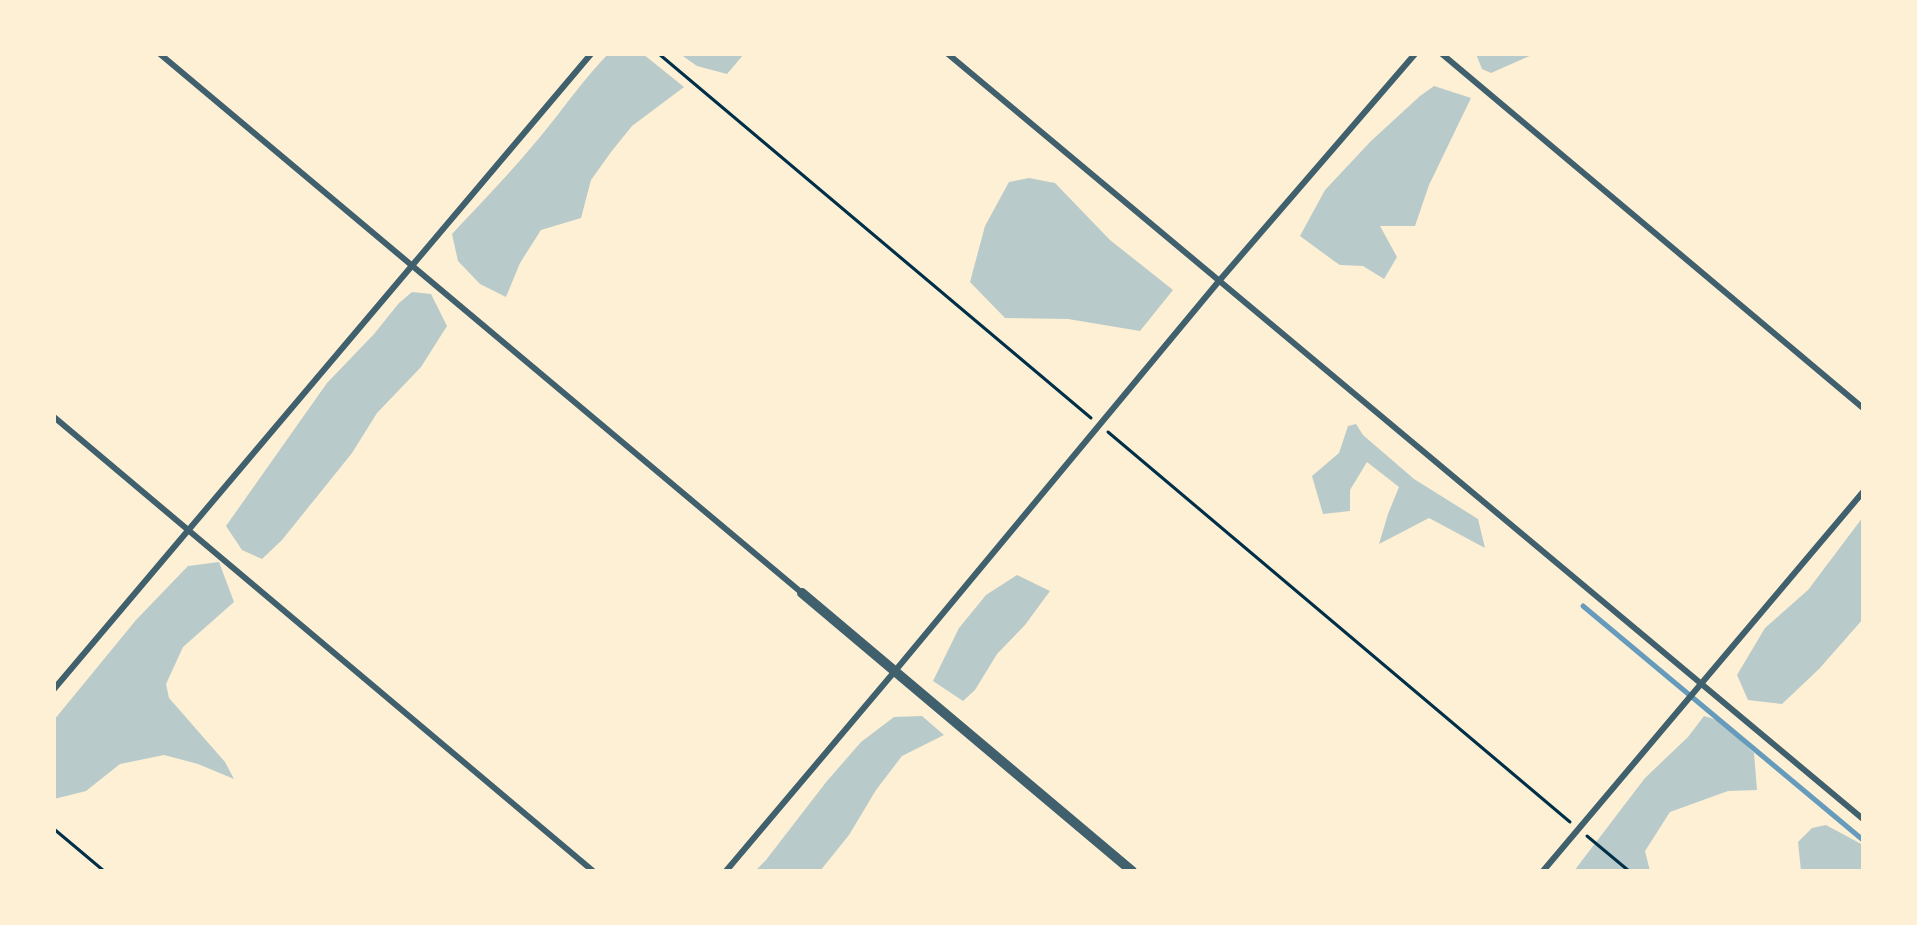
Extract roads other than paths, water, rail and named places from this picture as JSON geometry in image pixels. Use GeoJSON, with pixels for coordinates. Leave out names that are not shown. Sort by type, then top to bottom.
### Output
{"type":"FeatureCollection","features":[{"type":"Feature","properties":{"kind":"street"},"geometry":{"type":"LineString","coordinates":[[160,54],[1132,871]]}},
{"type":"Feature","properties":{"kind":"street"},"geometry":{"type":"LineString","coordinates":[[54,688],[591,54]]}},
{"type":"Feature","properties":{"kind":"street"},"geometry":{"type":"LineString","coordinates":[[948,54],[1863,819]]}},
{"type":"Feature","properties":{"kind":"street"},"geometry":{"type":"LineString","coordinates":[[726,871],[1219,281],[1415,54]]}},
{"type":"Feature","properties":{"kind":"street"},"geometry":{"type":"LineString","coordinates":[[1442,54],[1863,408]]}},
{"type":"Feature","properties":{"kind":"street"},"geometry":{"type":"LineString","coordinates":[[54,417],[593,871]]}},
{"type":"Feature","properties":{"kind":"street"},"geometry":{"type":"LineString","coordinates":[[1544,871],[1863,492]]}},
{"type":"Feature","properties":{"kind":"waterway"},"geometry":{"type":"LineString","coordinates":[[1583,606],[1863,840]]}}]}
